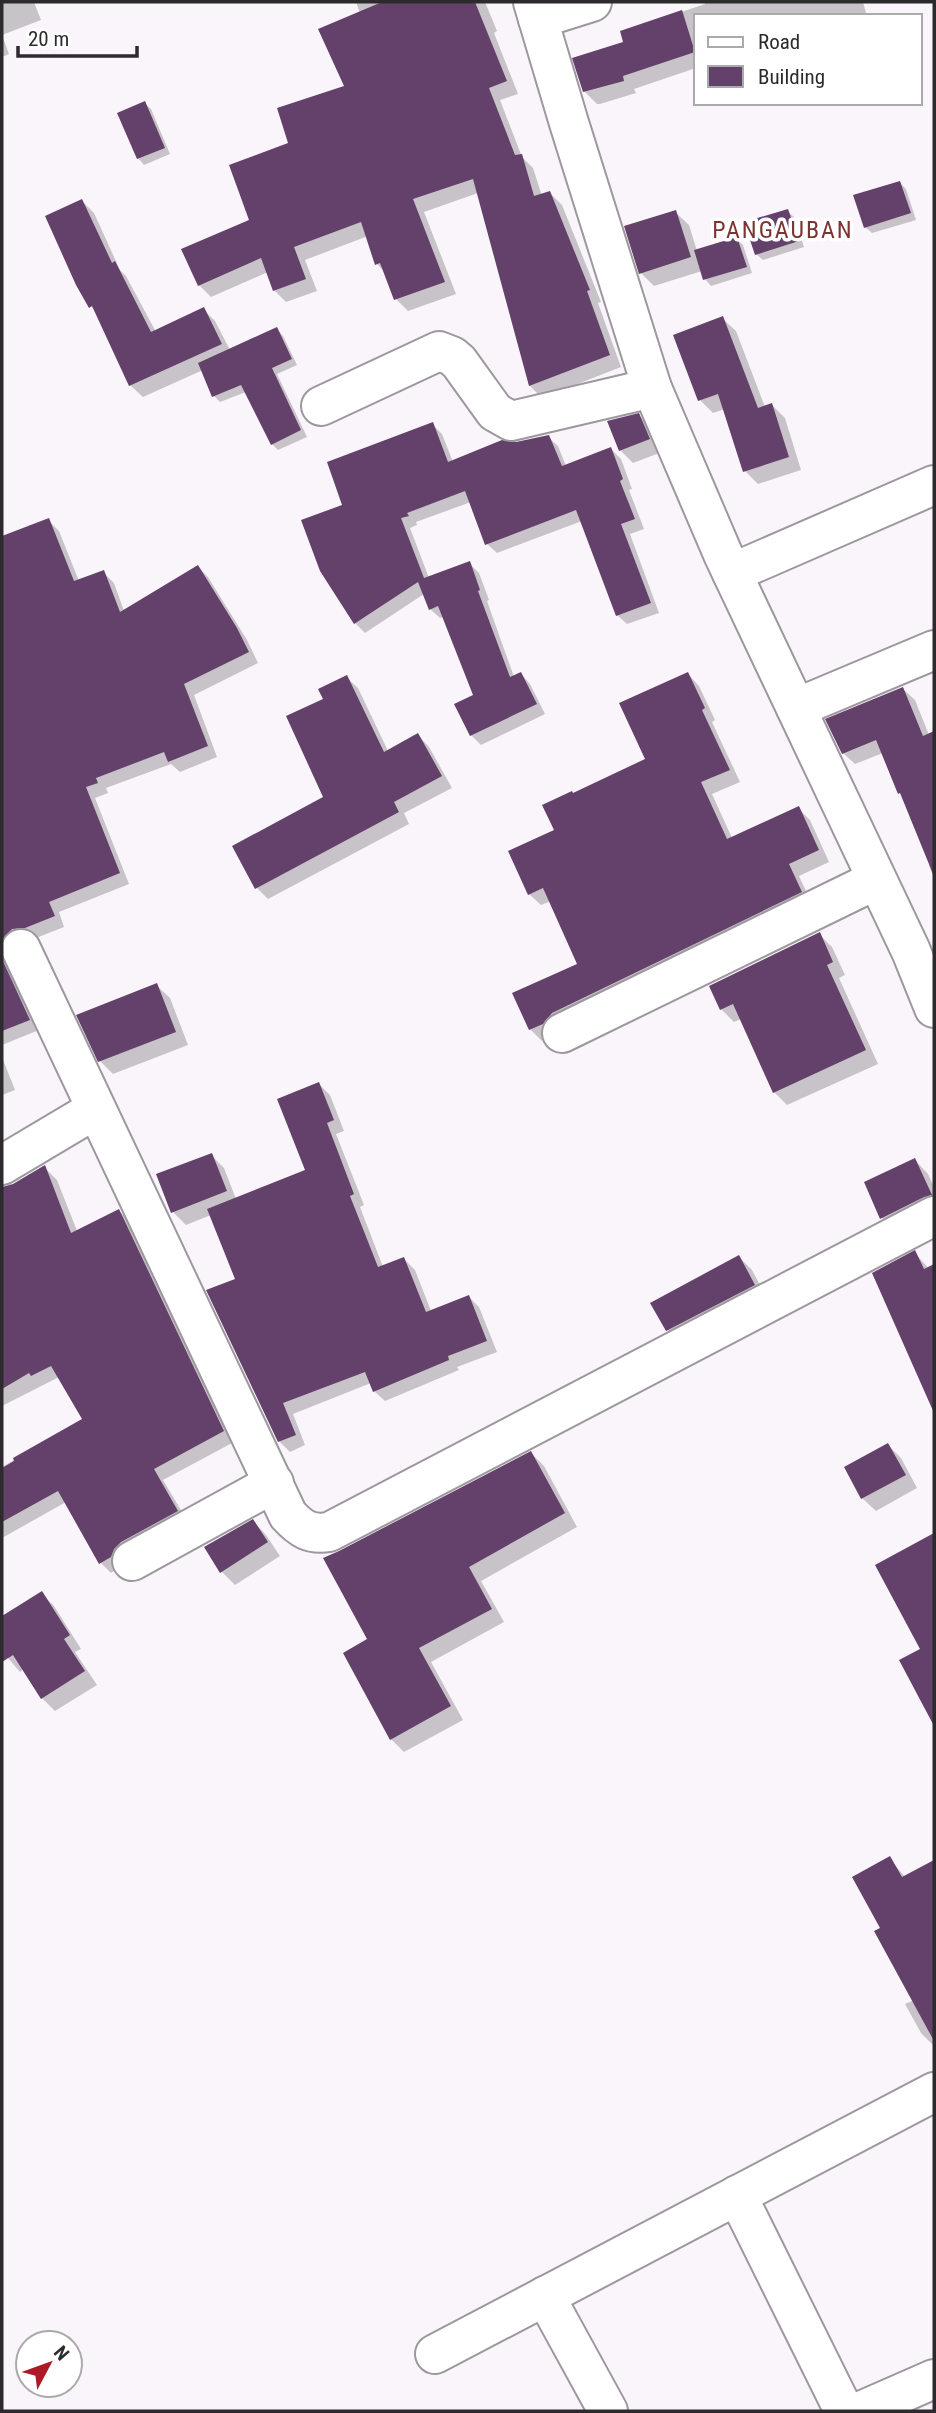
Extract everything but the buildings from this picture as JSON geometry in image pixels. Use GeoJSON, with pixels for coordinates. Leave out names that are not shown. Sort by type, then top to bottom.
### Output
{"type":"FeatureCollection","features":[{"type":"Feature","properties":{"kind":"street"},"geometry":{"type":"LineString","coordinates":[[593,2],[536,11],[652,388],[732,573],[876,880],[923,947],[934,1008]]}},
{"type":"Feature","properties":{"kind":"street"},"geometry":{"type":"LineString","coordinates":[[321,406],[439,351],[459,362],[489,406],[502,418],[511,421],[652,388]]}},
{"type":"Feature","properties":{"kind":"street"},"geometry":{"type":"LineString","coordinates":[[732,573],[934,485]]}},
{"type":"Feature","properties":{"kind":"street"},"geometry":{"type":"LineString","coordinates":[[796,708],[934,650]]}},
{"type":"Feature","properties":{"kind":"street"},"geometry":{"type":"LineString","coordinates":[[562,1033],[876,880]]}},
{"type":"Feature","properties":{"kind":"street"},"geometry":{"type":"LineString","coordinates":[[20,949],[288,1515],[303,1530],[315,1534],[329,1532],[934,1216]]}},
{"type":"Feature","properties":{"kind":"street"},"geometry":{"type":"LineString","coordinates":[[2,1165],[96,1109]]}},
{"type":"Feature","properties":{"kind":"street"},"geometry":{"type":"LineString","coordinates":[[132,1561],[274,1483]]}},
{"type":"Feature","properties":{"kind":"street"},"geometry":{"type":"LineString","coordinates":[[435,2354],[934,2092]]}},
{"type":"Feature","properties":{"kind":"street"},"geometry":{"type":"LineString","coordinates":[[737,2195],[844,2411]]}},
{"type":"Feature","properties":{"kind":"street"},"geometry":{"type":"LineString","coordinates":[[545,2296],[608,2411]]}},
{"type":"Feature","properties":{"kind":"street"},"geometry":{"type":"LineString","coordinates":[[862,2411],[934,2379]]}},
{"type":"Feature","properties":{"kind":"district","name":"PANGAUBAN"},"geometry":{"type":"Point","coordinates":[783,230]}}]}
